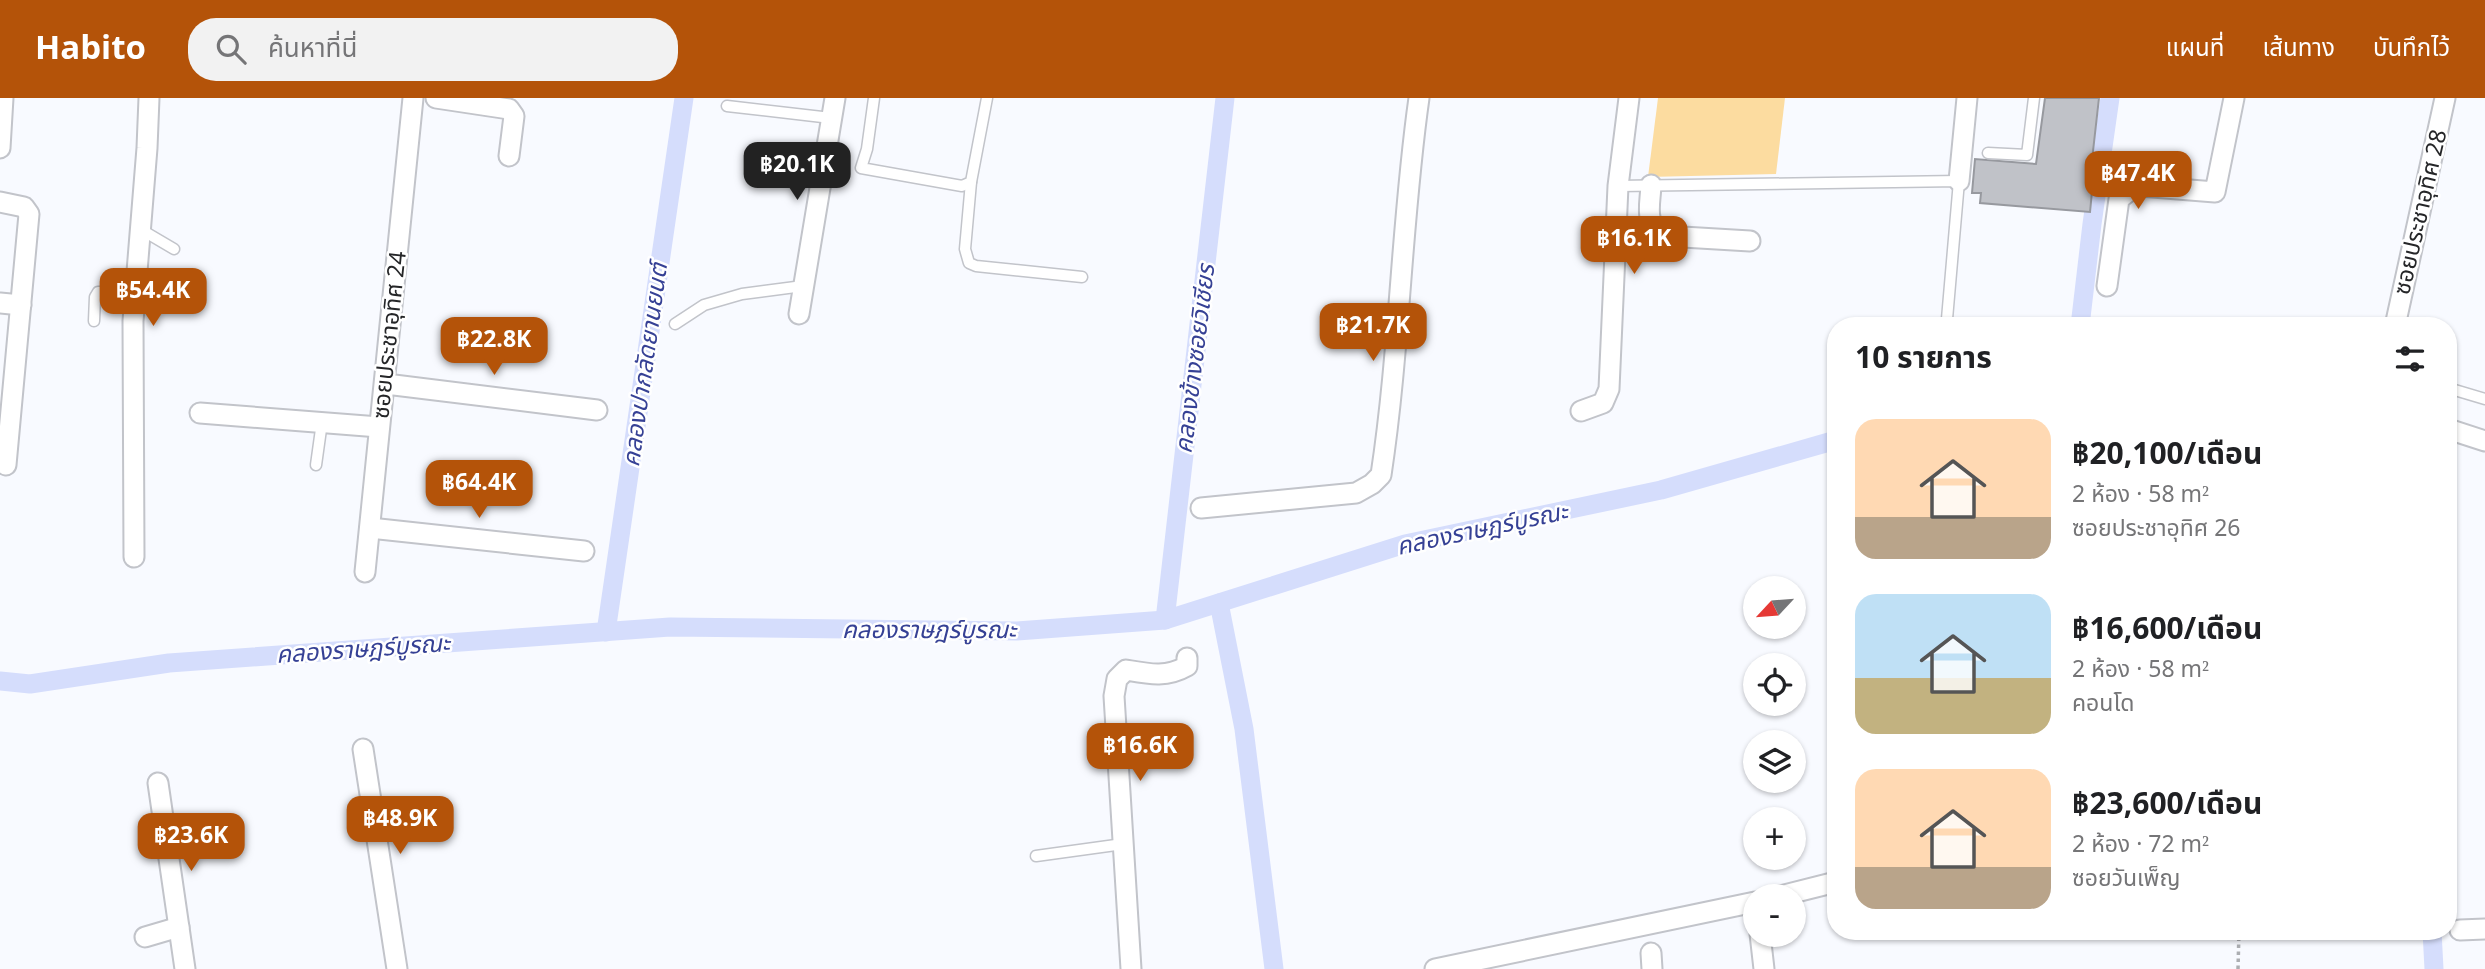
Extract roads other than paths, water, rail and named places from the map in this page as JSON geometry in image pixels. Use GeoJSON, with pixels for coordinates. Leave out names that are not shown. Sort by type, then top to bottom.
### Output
{"type":"FeatureCollection","features":[{"type":"Feature","properties":{"kind":"street"},"geometry":{"type":"LineString","coordinates":[[0,148],[3,98]]}},
{"type":"Feature","properties":{"kind":"street"},"geometry":{"type":"LineString","coordinates":[[134,557],[133,321],[149,98]]}},
{"type":"Feature","properties":{"kind":"street","name":"ซอยประชาอุทิศ 24"},"geometry":{"type":"LineString","coordinates":[[366,572],[414,98]]}},
{"type":"Feature","properties":{"kind":"street"},"geometry":{"type":"LineString","coordinates":[[436,98],[509,109],[514,116],[509,156]]}},
{"type":"Feature","properties":{"kind":"street"},"geometry":{"type":"LineString","coordinates":[[799,314],[835,98]]}},
{"type":"Feature","properties":{"kind":"street"},"geometry":{"type":"LineString","coordinates":[[1201,508],[1356,494],[1381,475],[1392,385],[1410,160],[1419,98]]}},
{"type":"Feature","properties":{"kind":"street"},"geometry":{"type":"LineString","coordinates":[[1581,411],[1604,403],[1609,389],[1618,186],[1629,98]]}},
{"type":"Feature","properties":{"kind":"street"},"geometry":{"type":"LineString","coordinates":[[1959,181],[1967,98]]}},
{"type":"Feature","properties":{"kind":"street"},"geometry":{"type":"LineString","coordinates":[[2107,286],[2119,199],[2140,186],[2215,192],[2234,98]]}},
{"type":"Feature","properties":{"kind":"street","name":"ซอยประชาอุทิศ 28"},"geometry":{"type":"LineString","coordinates":[[2397,317],[2445,98]]}},
{"type":"Feature","properties":{"kind":"street"},"geometry":{"type":"LineString","coordinates":[[1651,185],[1650,222],[1655,230],[1666,236],[1750,241]]}},
{"type":"Feature","properties":{"kind":"street"},"geometry":{"type":"LineString","coordinates":[[0,202],[24,207],[29,214],[6,466]]}},
{"type":"Feature","properties":{"kind":"street"},"geometry":{"type":"LineString","coordinates":[[0,303],[21,305]]}},
{"type":"Feature","properties":{"kind":"street"},"geometry":{"type":"LineString","coordinates":[[386,384],[597,410]]}},
{"type":"Feature","properties":{"kind":"street"},"geometry":{"type":"LineString","coordinates":[[200,413],[379,427]]}},
{"type":"Feature","properties":{"kind":"street"},"geometry":{"type":"LineString","coordinates":[[2457,432],[2485,441]]}},
{"type":"Feature","properties":{"kind":"street"},"geometry":{"type":"LineString","coordinates":[[370,528],[584,551]]}},
{"type":"Feature","properties":{"kind":"street"},"geometry":{"type":"LineString","coordinates":[[1131,969],[1114,696],[1116,679],[1126,670],[1158,676],[1174,673],[1187,666],[1187,657]]}},
{"type":"Feature","properties":{"kind":"street"},"geometry":{"type":"LineString","coordinates":[[363,749],[397,969]]}},
{"type":"Feature","properties":{"kind":"street"},"geometry":{"type":"LineString","coordinates":[[158,783],[186,969]]}},
{"type":"Feature","properties":{"kind":"street"},"geometry":{"type":"LineString","coordinates":[[1806,890],[1827,884]]}},
{"type":"Feature","properties":{"kind":"street"},"geometry":{"type":"LineString","coordinates":[[1435,969],[1743,905]]}},
{"type":"Feature","properties":{"kind":"street"},"geometry":{"type":"LineString","coordinates":[[145,937],[179,927]]}},
{"type":"Feature","properties":{"kind":"street"},"geometry":{"type":"LineString","coordinates":[[2460,930],[2485,929]]}},
{"type":"Feature","properties":{"kind":"street"},"geometry":{"type":"LineString","coordinates":[[1761,947],[1764,969]]}},
{"type":"Feature","properties":{"kind":"lane"},"geometry":{"type":"LineString","coordinates":[[874,98],[862,168],[947,185],[962,186],[971,182]]}},
{"type":"Feature","properties":{"kind":"lane"},"geometry":{"type":"LineString","coordinates":[[987,98],[971,182],[965,249],[969,263],[976,267],[1082,277]]}},
{"type":"Feature","properties":{"kind":"lane"},"geometry":{"type":"LineString","coordinates":[[1988,153],[2027,155],[2034,98]]}},
{"type":"Feature","properties":{"kind":"lane"},"geometry":{"type":"LineString","coordinates":[[727,106],[831,118]]}},
{"type":"Feature","properties":{"kind":"lane"},"geometry":{"type":"LineString","coordinates":[[1618,186],[1959,181],[1947,317]]}},
{"type":"Feature","properties":{"kind":"lane"},"geometry":{"type":"LineString","coordinates":[[140,229],[174,249]]}},
{"type":"Feature","properties":{"kind":"lane"},"geometry":{"type":"LineString","coordinates":[[675,324],[704,305],[742,294],[803,286]]}},
{"type":"Feature","properties":{"kind":"lane"},"geometry":{"type":"LineString","coordinates":[[94,321],[95,297],[98,292],[135,290]]}},
{"type":"Feature","properties":{"kind":"lane"},"geometry":{"type":"LineString","coordinates":[[2457,391],[2485,399]]}},
{"type":"Feature","properties":{"kind":"lane"},"geometry":{"type":"LineString","coordinates":[[316,465],[322,422]]}},
{"type":"Feature","properties":{"kind":"lane"},"geometry":{"type":"LineString","coordinates":[[1036,856],[1123,844]]}},
{"type":"Feature","properties":{"kind":"waterway","name":"คลองปากลัดยานยนต์"},"geometry":{"type":"LineString","coordinates":[[606,632],[684,98]]}},
{"type":"Feature","properties":{"kind":"waterway","name":"คลองข้างซอยวิเชียร"},"geometry":{"type":"LineString","coordinates":[[1165,620],[1225,98]]}},
{"type":"Feature","properties":{"kind":"waterway"},"geometry":{"type":"LineString","coordinates":[[2081,317],[2110,98]]}},
{"type":"Feature","properties":{"kind":"waterway","name":"คลองราษฎร์บูรณะ"},"geometry":{"type":"LineString","coordinates":[[0,681],[30,684],[169,663],[670,627],[1017,631],[1165,620],[1405,544],[1661,490],[1827,443]]}},
{"type":"Feature","properties":{"kind":"waterway"},"geometry":{"type":"LineString","coordinates":[[1219,603],[1244,729],[1274,969]]}},
{"type":"Feature","properties":{"kind":"waterway"},"geometry":{"type":"LineString","coordinates":[[2432,940],[2434,969]]}}]}
